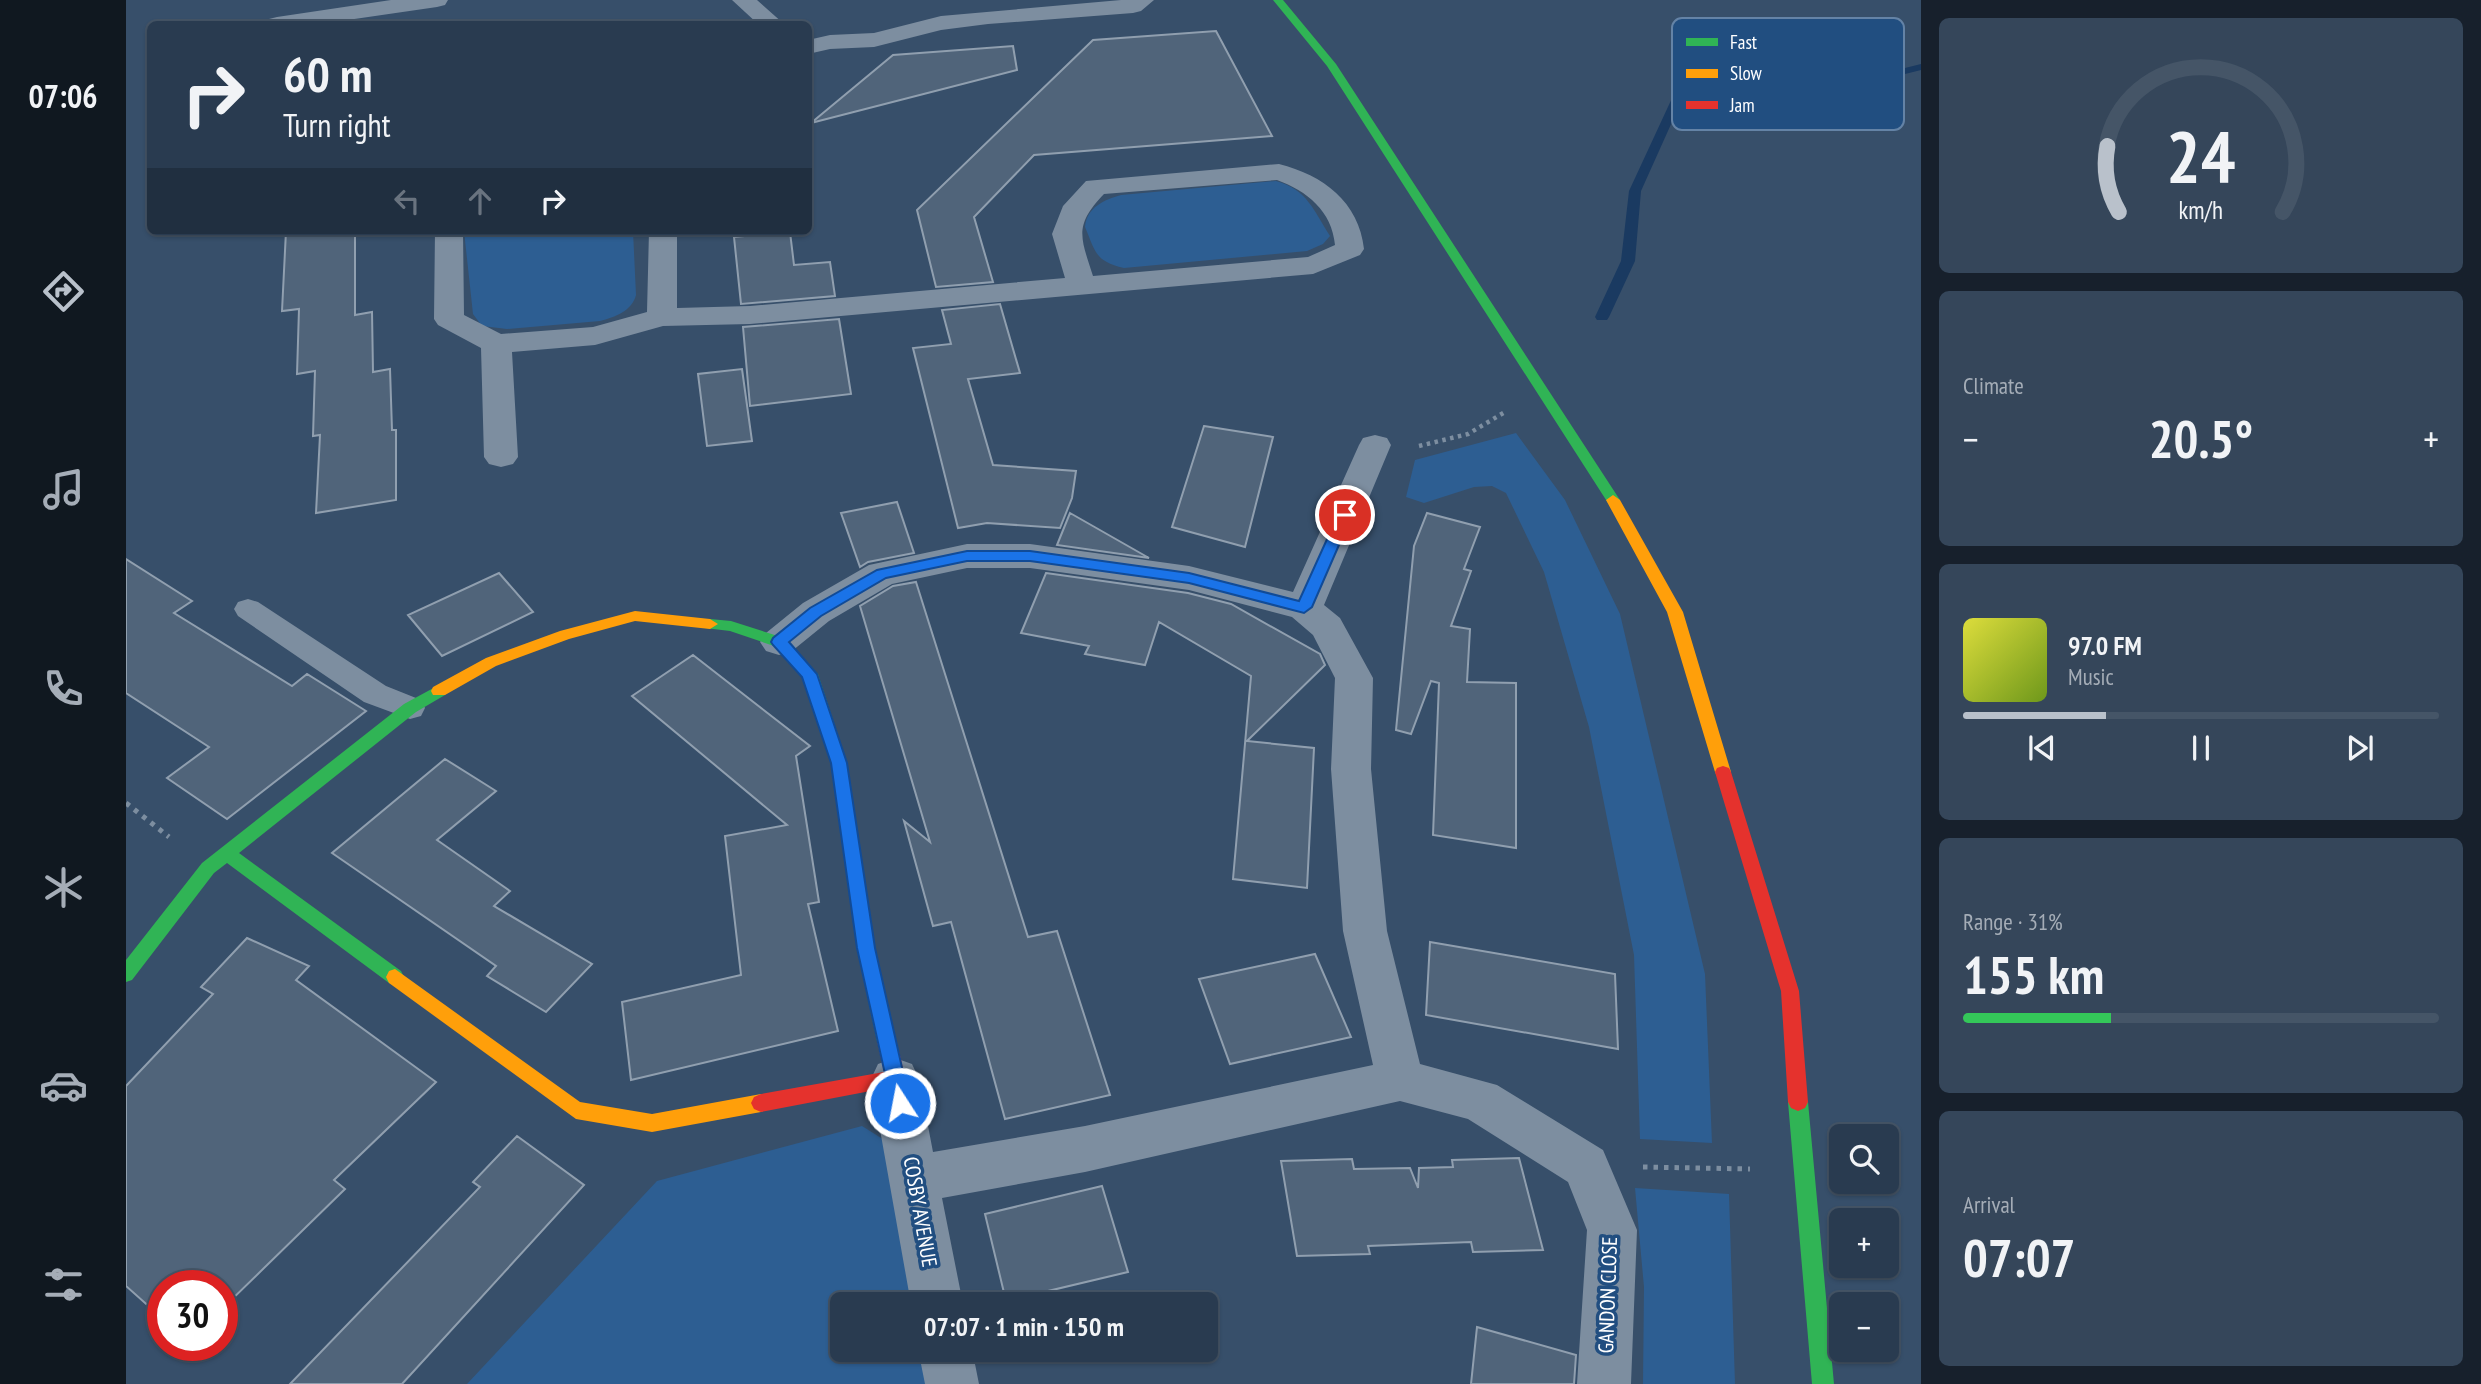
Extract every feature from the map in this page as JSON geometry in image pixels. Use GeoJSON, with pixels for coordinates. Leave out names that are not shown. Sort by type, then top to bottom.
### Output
{"type":"FeatureCollection","features":[{"type":"Feature","properties":{"kind":"street"},"geometry":{"type":"LineString","coordinates":[[290,21],[353,6],[437,0]]}},
{"type":"Feature","properties":{"kind":"street"},"geometry":{"type":"LineString","coordinates":[[743,0],[768,21]]}},
{"type":"Feature","properties":{"kind":"street"},"geometry":{"type":"LineString","coordinates":[[812,46],[830,42],[874,40],[987,8],[1133,6],[1143,0]]}},
{"type":"Feature","properties":{"kind":"street"},"geometry":{"type":"LineString","coordinates":[[1278,0],[1331,64],[1562,418],[1599,475],[1675,611],[1790,990],[1823,1384]]}},
{"type":"Feature","properties":{"kind":"street"},"geometry":{"type":"LineString","coordinates":[[449,235],[449,319],[496,344],[595,335],[662,317],[750,315],[1313,265],[1350,248],[1350,234],[1331,201],[1302,180],[1279,172],[1096,187],[1077,206],[1066,234],[1081,284]]}},
{"type":"Feature","properties":{"kind":"street"},"geometry":{"type":"LineString","coordinates":[[662,317],[663,235]]}},
{"type":"Feature","properties":{"kind":"street"},"geometry":{"type":"LineString","coordinates":[[496,344],[501,457]]}},
{"type":"Feature","properties":{"kind":"street"},"geometry":{"type":"LineString","coordinates":[[1304,607],[1376,445]]}},
{"type":"Feature","properties":{"kind":"street"},"geometry":{"type":"LineString","coordinates":[[779,642],[816,612],[882,574],[967,556],[1030,556],[1189,578],[1304,607],[1327,627],[1354,678],[1351,769],[1365,931],[1400,1080]]}},
{"type":"Feature","properties":{"kind":"street"},"geometry":{"type":"LineString","coordinates":[[126,974],[208,868],[410,708],[491,662],[565,635],[635,616],[732,626],[779,642],[810,674],[839,763],[866,948],[895,1079],[652,1123],[576,1110],[227,853]]}},
{"type":"Feature","properties":{"kind":"street","name":"COSBY AVENUE"},"geometry":{"type":"LineString","coordinates":[[895,1079],[935,1292]]}},
{"type":"Feature","properties":{"kind":"street"},"geometry":{"type":"LineString","coordinates":[[914,1177],[950,1174],[1085,1149],[1400,1080],[1480,1100],[1586,1166]]}},
{"type":"Feature","properties":{"kind":"street","name":"GANDON CLOSE"},"geometry":{"type":"LineString","coordinates":[[1586,1166],[1612,1230],[1604,1384]]}},
{"type":"Feature","properties":{"kind":"street"},"geometry":{"type":"LineString","coordinates":[[948,1362],[952,1384]]}},
{"type":"Feature","properties":{"kind":"lane"},"geometry":{"type":"LineString","coordinates":[[248,609],[374,694],[410,708]]}},
{"type":"Feature","properties":{"kind":"path"},"geometry":{"type":"LineString","coordinates":[[1376,445],[1407,449],[1468,434],[1507,411]]}},
{"type":"Feature","properties":{"kind":"path"},"geometry":{"type":"LineString","coordinates":[[1586,1166],[1803,1170]]}},
{"type":"Feature","properties":{"kind":"shaded area"},"geometry":{"type":"Polygon","coordinates":[[[1276,181],[1295,189],[1309,202],[1330,236],[1323,244],[1307,251],[1124,268],[1107,262],[1098,255],[1085,227],[1093,209],[1121,195],[1276,181]]]}},
{"type":"Feature","properties":{"kind":"shaded area"},"geometry":{"type":"Polygon","coordinates":[[[464,235],[633,235],[636,295],[631,305],[611,318],[507,329],[482,326],[473,314],[464,235]]]}},
{"type":"Feature","properties":{"kind":"shaded area"},"geometry":{"type":"Polygon","coordinates":[[[1516,433],[1565,500],[1620,614],[1705,974],[1712,1143],[1640,1139],[1634,955],[1589,727],[1544,572],[1506,493],[1492,486],[1474,487],[1424,503],[1406,497],[1415,460],[1516,433]]]}},
{"type":"Feature","properties":{"kind":"shaded area"},"geometry":{"type":"Polygon","coordinates":[[[862,1126],[889,1143],[914,1292],[830,1292],[830,1362],[925,1362],[929,1384],[467,1384],[657,1181],[862,1126]]]}},
{"type":"Feature","properties":{"kind":"shaded area"},"geometry":{"type":"Polygon","coordinates":[[[1635,1188],[1729,1194],[1735,1384],[1643,1384],[1644,1287],[1635,1188]]]}},
{"type":"Feature","properties":{"kind":"building"},"geometry":{"type":"Polygon","coordinates":[[[1216,31],[1272,136],[1034,155],[974,217],[993,282],[936,287],[917,210],[1093,40],[1216,31]]]}},
{"type":"Feature","properties":{"kind":"building"},"geometry":{"type":"Polygon","coordinates":[[[1013,46],[1017,70],[812,123],[893,55],[1013,46]]]}},
{"type":"Feature","properties":{"kind":"building"},"geometry":{"type":"Polygon","coordinates":[[[286,235],[355,235],[355,315],[372,312],[373,372],[390,369],[392,430],[396,430],[396,500],[316,513],[320,435],[313,436],[315,371],[297,374],[299,309],[282,311],[286,235]]]}},
{"type":"Feature","properties":{"kind":"building"},"geometry":{"type":"Polygon","coordinates":[[[790,235],[794,265],[830,262],[835,296],[741,304],[734,237],[790,235]]]}},
{"type":"Feature","properties":{"kind":"building"},"geometry":{"type":"Polygon","coordinates":[[[1000,304],[1020,373],[968,379],[993,465],[1076,471],[1072,498],[1060,528],[987,523],[958,528],[913,348],[951,344],[942,310],[1000,304]]]}},
{"type":"Feature","properties":{"kind":"building"},"geometry":{"type":"Polygon","coordinates":[[[839,319],[851,394],[750,406],[743,327],[839,319]]]}},
{"type":"Feature","properties":{"kind":"building"},"geometry":{"type":"Polygon","coordinates":[[[742,369],[752,441],[707,446],[698,374],[742,369]]]}},
{"type":"Feature","properties":{"kind":"building"},"geometry":{"type":"Polygon","coordinates":[[[1204,426],[1273,437],[1245,547],[1172,527],[1204,426]]]}},
{"type":"Feature","properties":{"kind":"building"},"geometry":{"type":"Polygon","coordinates":[[[897,502],[914,553],[868,562],[860,567],[841,513],[897,502]]]}},
{"type":"Feature","properties":{"kind":"building"},"geometry":{"type":"Polygon","coordinates":[[[1070,513],[1149,558],[1057,545],[1070,513]]]}},
{"type":"Feature","properties":{"kind":"building"},"geometry":{"type":"Polygon","coordinates":[[[1427,513],[1480,527],[1464,569],[1471,571],[1451,626],[1470,629],[1467,682],[1516,683],[1516,848],[1433,835],[1439,683],[1431,681],[1411,734],[1396,730],[1414,546],[1427,513]]]}},
{"type":"Feature","properties":{"kind":"building"},"geometry":{"type":"Polygon","coordinates":[[[126,559],[192,601],[174,613],[292,686],[307,674],[366,711],[227,819],[167,778],[209,747],[126,693],[126,559]]]}},
{"type":"Feature","properties":{"kind":"building"},"geometry":{"type":"Polygon","coordinates":[[[499,573],[533,612],[442,656],[408,615],[499,573]]]}},
{"type":"Feature","properties":{"kind":"building"},"geometry":{"type":"Polygon","coordinates":[[[1046,573],[1188,593],[1231,604],[1320,654],[1325,665],[1247,741],[1314,748],[1307,888],[1233,879],[1251,676],[1159,622],[1145,665],[1085,654],[1089,646],[1021,633],[1046,573]]]}},
{"type":"Feature","properties":{"kind":"building"},"geometry":{"type":"Polygon","coordinates":[[[916,582],[1028,937],[1057,931],[1110,1095],[1005,1119],[951,922],[933,926],[904,821],[930,842],[860,606],[893,586],[916,582]]]}},
{"type":"Feature","properties":{"kind":"building"},"geometry":{"type":"Polygon","coordinates":[[[693,655],[810,746],[796,756],[819,902],[808,904],[838,1031],[631,1080],[622,1002],[741,975],[725,836],[787,825],[632,696],[693,655]]]}},
{"type":"Feature","properties":{"kind":"building"},"geometry":{"type":"Polygon","coordinates":[[[445,759],[496,791],[437,840],[510,891],[494,906],[592,964],[546,1012],[487,976],[496,966],[332,853],[445,759]]]}},
{"type":"Feature","properties":{"kind":"building"},"geometry":{"type":"Polygon","coordinates":[[[247,938],[309,966],[296,980],[436,1082],[334,1180],[345,1189],[238,1293],[238,1270],[147,1270],[147,1305],[126,1286],[126,1086],[213,994],[201,987],[247,938]]]}},
{"type":"Feature","properties":{"kind":"building"},"geometry":{"type":"Polygon","coordinates":[[[1430,942],[1615,974],[1618,1049],[1426,1015],[1430,942]]]}},
{"type":"Feature","properties":{"kind":"building"},"geometry":{"type":"Polygon","coordinates":[[[1315,954],[1351,1037],[1230,1064],[1199,979],[1315,954]]]}},
{"type":"Feature","properties":{"kind":"building"},"geometry":{"type":"Polygon","coordinates":[[[517,1136],[584,1185],[402,1384],[290,1384],[480,1187],[473,1182],[517,1136]]]}},
{"type":"Feature","properties":{"kind":"building"},"geometry":{"type":"Polygon","coordinates":[[[1519,1158],[1543,1250],[1473,1252],[1471,1242],[1368,1246],[1370,1254],[1297,1256],[1281,1161],[1352,1159],[1354,1169],[1410,1168],[1418,1188],[1419,1168],[1453,1167],[1452,1160],[1519,1158]]]}},
{"type":"Feature","properties":{"kind":"building"},"geometry":{"type":"Polygon","coordinates":[[[1102,1186],[1128,1272],[1044,1292],[1004,1292],[985,1214],[1102,1186]]]}},
{"type":"Feature","properties":{"kind":"building"},"geometry":{"type":"Polygon","coordinates":[[[1477,1327],[1576,1355],[1574,1384],[1471,1384],[1477,1327]]]}},
{"type":"Feature","properties":{"kind":"waterway"},"geometry":{"type":"LineString","coordinates":[[1904,71],[1921,67]]}},
{"type":"Feature","properties":{"kind":"waterway"},"geometry":{"type":"LineString","coordinates":[[1602,317],[1628,261],[1635,191],[1672,110]]}},
{"type":"Feature","properties":{"kind":"traffic: fast"},"geometry":{"type":"LineString","coordinates":[[1278,0],[1331,64],[1613,500]]}},
{"type":"Feature","properties":{"kind":"traffic: fast"},"geometry":{"type":"LineString","coordinates":[[710,624],[731,626],[779,642],[810,674],[839,763],[866,948],[886,1041]]}},
{"type":"Feature","properties":{"kind":"traffic: fast"},"geometry":{"type":"LineString","coordinates":[[126,974],[208,868],[410,708],[439,691]]}},
{"type":"Feature","properties":{"kind":"traffic: fast"},"geometry":{"type":"LineString","coordinates":[[227,853],[395,977]]}},
{"type":"Feature","properties":{"kind":"traffic: fast"},"geometry":{"type":"LineString","coordinates":[[1798,1102],[1823,1384]]}},
{"type":"Feature","properties":{"kind":"traffic: slow"},"geometry":{"type":"LineString","coordinates":[[1613,500],[1675,612],[1723,772]]}},
{"type":"Feature","properties":{"kind":"traffic: slow"},"geometry":{"type":"LineString","coordinates":[[439,691],[491,662],[565,635],[635,616],[710,624]]}},
{"type":"Feature","properties":{"kind":"traffic: slow"},"geometry":{"type":"LineString","coordinates":[[395,977],[576,1110],[652,1123],[761,1103]]}},
{"type":"Feature","properties":{"kind":"traffic: jam"},"geometry":{"type":"LineString","coordinates":[[1723,772],[1790,991],[1798,1102]]}},
{"type":"Feature","properties":{"kind":"traffic: jam"},"geometry":{"type":"LineString","coordinates":[[761,1103],[895,1079],[886,1041]]}},
{"type":"Feature","properties":{"kind":"route"},"geometry":{"type":"LineString","coordinates":[[900,1103],[866,948],[839,763],[810,674],[779,642],[816,612],[882,574],[967,556],[1030,556],[1189,578],[1304,607],[1345,515]]}}]}
